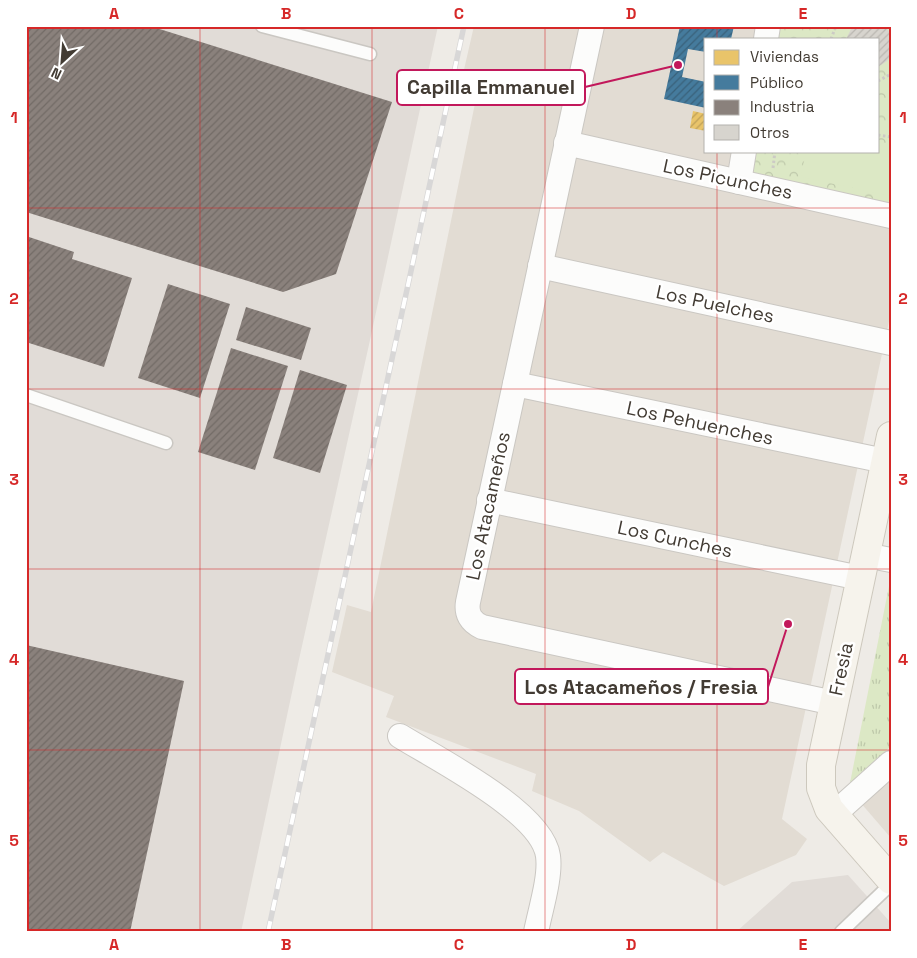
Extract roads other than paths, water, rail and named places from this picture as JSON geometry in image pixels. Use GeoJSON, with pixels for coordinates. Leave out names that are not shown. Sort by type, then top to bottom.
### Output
{"type":"FeatureCollection","features":[{"type":"Feature","properties":{"kind":"street","name":"Los Atacameños"},"geometry":{"type":"LineString","coordinates":[[592,26],[489,500],[467,607],[470,618],[475,624],[530,638],[834,703]]}},
{"type":"Feature","properties":{"kind":"street","name":"Los Picunches"},"geometry":{"type":"LineString","coordinates":[[566,143],[891,216]]}},
{"type":"Feature","properties":{"kind":"street"},"geometry":{"type":"LineString","coordinates":[[739,182],[744,152]]}},
{"type":"Feature","properties":{"kind":"street","name":"Los Puelches"},"geometry":{"type":"LineString","coordinates":[[540,266],[891,343]]}},
{"type":"Feature","properties":{"kind":"street","name":"Los Pehuenches"},"geometry":{"type":"LineString","coordinates":[[514,384],[888,449]]}},
{"type":"Feature","properties":{"kind":"street","name":"Fresia"},"geometry":{"type":"LineString","coordinates":[[888,449],[872,564],[834,703],[820,765],[820,776],[824,800],[833,815],[891,880]]}},
{"type":"Feature","properties":{"kind":"street","name":"Los Cunches"},"geometry":{"type":"LineString","coordinates":[[489,500],[872,564]]}},
{"type":"Feature","properties":{"kind":"street"},"geometry":{"type":"LineString","coordinates":[[400,736],[489,790],[530,824],[542,838],[546,846],[549,865],[536,932]]}},
{"type":"Feature","properties":{"kind":"street"},"geometry":{"type":"LineString","coordinates":[[833,815],[891,763]]}},
{"type":"Feature","properties":{"kind":"lane"},"geometry":{"type":"LineString","coordinates":[[262,26],[370,54]]}},
{"type":"Feature","properties":{"kind":"lane"},"geometry":{"type":"LineString","coordinates":[[26,395],[166,443]]}},
{"type":"Feature","properties":{"kind":"lane"},"geometry":{"type":"LineString","coordinates":[[841,932],[891,884]]}},
{"type":"Feature","properties":{"kind":"railway"},"geometry":{"type":"LineString","coordinates":[[268,932],[464,26]]}},
{"type":"Feature","properties":{"kind":"place","name":"Capilla Emmanuel"},"geometry":{"type":"Point","coordinates":[678,65]}},
{"type":"Feature","properties":{"kind":"place","name":"Los Atacameños / Fresia"},"geometry":{"type":"Point","coordinates":[788,624]}}]}
